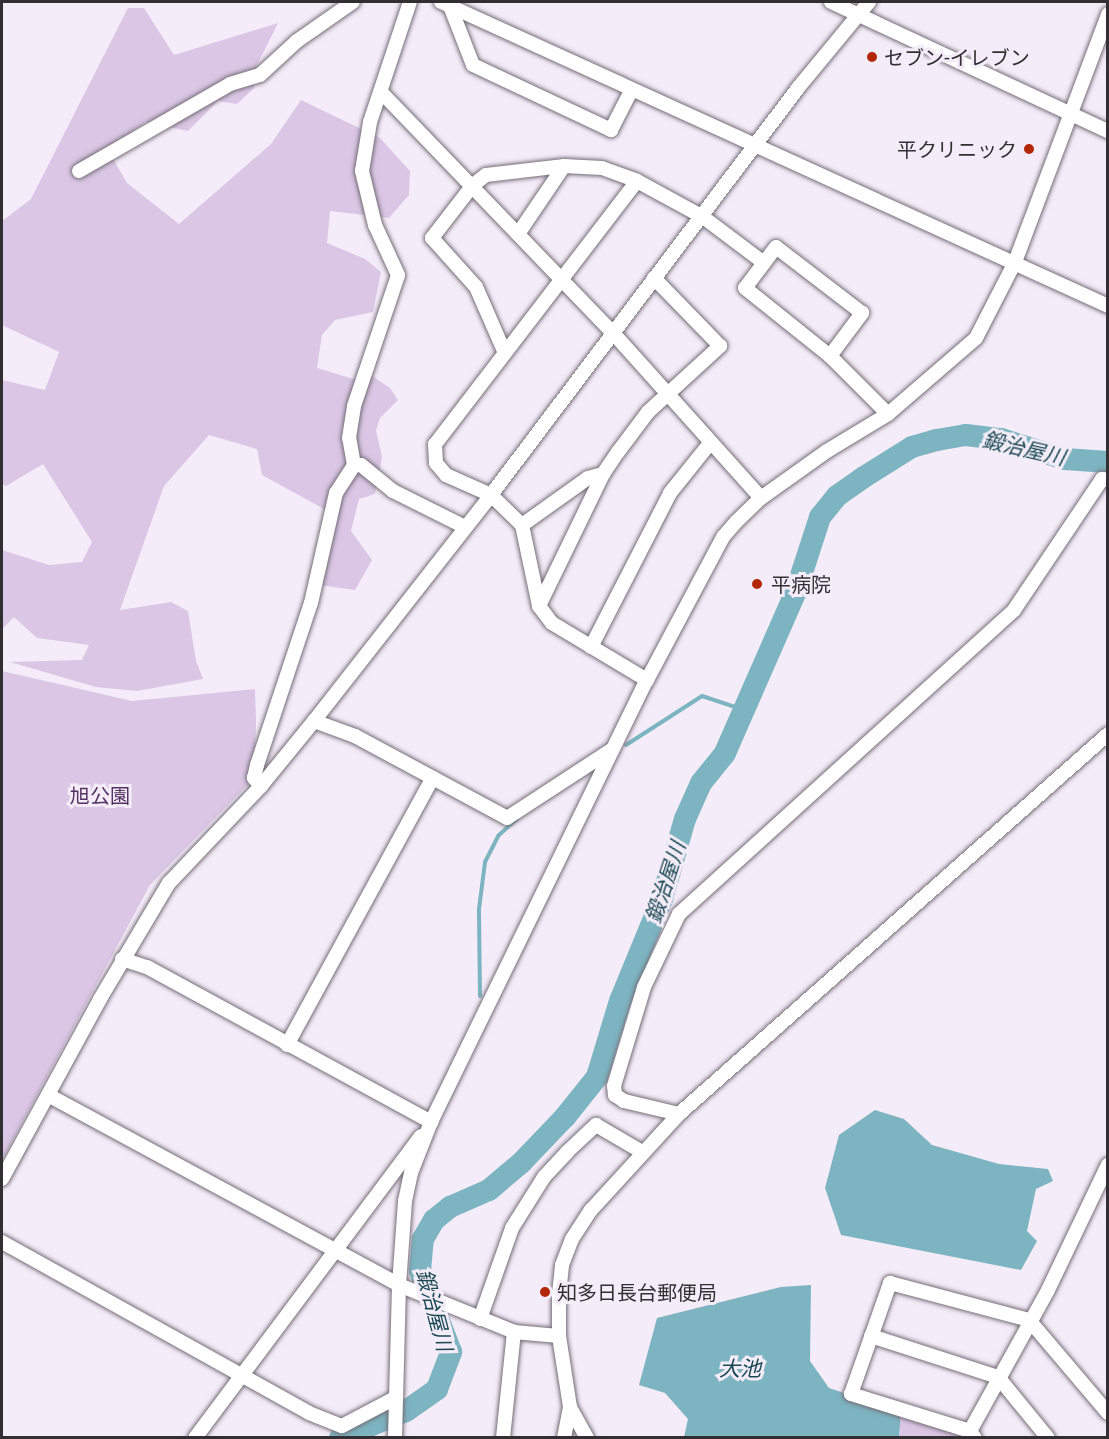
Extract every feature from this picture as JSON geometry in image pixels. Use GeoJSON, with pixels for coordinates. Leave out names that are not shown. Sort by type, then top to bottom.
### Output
{"type":"FeatureCollection","features":[{"type":"Feature","properties":{"kind":"street"},"geometry":{"type":"LineString","coordinates":[[79,171],[230,84],[260,75],[297,41],[353,2]]}},
{"type":"Feature","properties":{"kind":"street"},"geometry":{"type":"LineString","coordinates":[[261,786],[254,778],[257,765],[311,603],[336,493],[354,465],[349,438],[354,406],[398,275],[368,206],[362,171],[370,122],[410,2]]}},
{"type":"Feature","properties":{"kind":"street"},"geometry":{"type":"LineString","coordinates":[[831,2],[1107,131]]}},
{"type":"Feature","properties":{"kind":"street"},"geometry":{"type":"LineString","coordinates":[[2,1179],[122,959],[169,883],[261,786],[314,721],[491,495],[654,278],[869,2]]}},
{"type":"Feature","properties":{"kind":"street"},"geometry":{"type":"LineString","coordinates":[[446,4],[631,91],[757,144],[1107,306]]}},
{"type":"Feature","properties":{"kind":"street"},"geometry":{"type":"LineString","coordinates":[[446,4],[473,65],[611,130],[631,91]]}},
{"type":"Feature","properties":{"kind":"street"},"geometry":{"type":"LineString","coordinates":[[395,1437],[399,1285],[405,1201],[431,1122],[647,680],[723,537],[761,498],[888,414],[976,338],[1015,262],[1107,14]]}},
{"type":"Feature","properties":{"kind":"street"},"geometry":{"type":"LineString","coordinates":[[381,92],[614,334],[761,498]]}},
{"type":"Feature","properties":{"kind":"street"},"geometry":{"type":"LineString","coordinates":[[518,234],[564,166]]}},
{"type":"Feature","properties":{"kind":"street"},"geometry":{"type":"LineString","coordinates":[[504,351],[476,287],[432,238],[473,185],[486,175],[564,166],[602,168],[637,181],[703,217],[764,263]]}},
{"type":"Feature","properties":{"kind":"street"},"geometry":{"type":"LineString","coordinates":[[637,181],[504,351],[435,444],[436,463],[446,475],[491,495],[522,525],[539,606],[552,623],[647,680]]}},
{"type":"Feature","properties":{"kind":"street"},"geometry":{"type":"LineString","coordinates":[[830,356],[862,313],[776,247],[745,288],[830,356],[888,414]]}},
{"type":"Feature","properties":{"kind":"street"},"geometry":{"type":"LineString","coordinates":[[539,606],[603,474],[648,412],[720,346],[654,278]]}},
{"type":"Feature","properties":{"kind":"street"},"geometry":{"type":"LineString","coordinates":[[591,646],[670,493],[710,443]]}},
{"type":"Feature","properties":{"kind":"street"},"geometry":{"type":"LineString","coordinates":[[354,465],[361,465],[393,491],[465,527]]}},
{"type":"Feature","properties":{"kind":"street"},"geometry":{"type":"LineString","coordinates":[[522,525],[588,478],[603,474]]}},
{"type":"Feature","properties":{"kind":"street"},"geometry":{"type":"LineString","coordinates":[[679,1114],[624,1101],[615,1095],[614,1086],[644,987],[679,914],[1014,610],[1102,478],[1107,480]]}},
{"type":"Feature","properties":{"kind":"street"},"geometry":{"type":"LineString","coordinates":[[314,721],[355,736],[507,818],[613,750]]}},
{"type":"Feature","properties":{"kind":"street"},"geometry":{"type":"LineString","coordinates":[[564,1437],[570,1407],[559,1336],[562,1265],[572,1239],[591,1209],[679,1114],[1107,734]]}},
{"type":"Feature","properties":{"kind":"street"},"geometry":{"type":"LineString","coordinates":[[287,1045],[432,779]]}},
{"type":"Feature","properties":{"kind":"street"},"geometry":{"type":"LineString","coordinates":[[122,959],[147,967],[431,1122]]}},
{"type":"Feature","properties":{"kind":"street"},"geometry":{"type":"LineString","coordinates":[[48,1095],[399,1285],[514,1332],[559,1336]]}},
{"type":"Feature","properties":{"kind":"street"},"geometry":{"type":"LineString","coordinates":[[195,1437],[431,1122]]}},
{"type":"Feature","properties":{"kind":"street"},"geometry":{"type":"LineString","coordinates":[[480,1319],[512,1228],[544,1177],[567,1152],[596,1125],[642,1152]]}},
{"type":"Feature","properties":{"kind":"street"},"geometry":{"type":"LineString","coordinates":[[1107,1165],[1048,1290],[1029,1320],[998,1377],[972,1434],[851,1394],[890,1283],[1029,1320],[1107,1413]]}},
{"type":"Feature","properties":{"kind":"street"},"geometry":{"type":"LineString","coordinates":[[2,1242],[309,1413],[342,1426],[395,1398]]}},
{"type":"Feature","properties":{"kind":"street"},"geometry":{"type":"LineString","coordinates":[[503,1437],[514,1332]]}},
{"type":"Feature","properties":{"kind":"street"},"geometry":{"type":"LineString","coordinates":[[871,1336],[998,1377],[1048,1437]]}},
{"type":"Feature","properties":{"kind":"street"},"geometry":{"type":"LineString","coordinates":[[570,1407],[587,1437]]}},
{"type":"Feature","properties":{"kind":"green space"},"geometry":{"type":"Polygon","coordinates":[[[128,8],[144,8],[174,55],[278,23],[256,67],[254,88],[237,104],[218,101],[188,131],[145,122],[108,150],[127,183],[179,224],[271,144],[301,100],[380,138],[410,171],[409,195],[389,218],[330,211],[327,243],[365,259],[381,272],[373,312],[335,320],[322,335],[317,368],[357,380],[369,374],[390,388],[398,400],[380,418],[376,430],[382,457],[375,494],[359,499],[351,531],[372,560],[355,590],[320,585],[335,515],[262,475],[257,449],[209,435],[164,486],[120,610],[171,602],[188,611],[196,661],[203,679],[137,691],[96,687],[10,662],[82,660],[89,645],[37,638],[14,617],[2,629],[2,550],[49,565],[82,562],[92,542],[43,464],[6,486],[2,484],[2,380],[45,390],[59,352],[2,325],[2,221],[31,199],[128,8]]]}},
{"type":"Feature","properties":{"kind":"green space","name":"旭公園"},"geometry":{"type":"Polygon","coordinates":[[[2,671],[132,701],[255,689],[256,722],[254,778],[150,885],[2,1160],[2,671]]]}},
{"type":"Feature","properties":{"kind":"green space"},"geometry":{"type":"Polygon","coordinates":[[[901,1412],[975,1438],[899,1438],[901,1412]]]}},
{"type":"Feature","properties":{"kind":"water"},"geometry":{"type":"Polygon","coordinates":[[[875,1110],[904,1119],[932,1145],[999,1164],[1048,1169],[1053,1181],[1036,1189],[1027,1231],[1037,1241],[1021,1270],[841,1235],[825,1188],[839,1135],[875,1110]]]}},
{"type":"Feature","properties":{"kind":"water","name":"大池"},"geometry":{"type":"Polygon","coordinates":[[[811,1285],[810,1361],[829,1388],[901,1412],[899,1437],[684,1437],[688,1419],[665,1393],[639,1385],[657,1318],[781,1287],[811,1285]]]}},
{"type":"Feature","properties":{"kind":"waterway","name":"鍛治屋川"},"geometry":{"type":"LineString","coordinates":[[340,1438],[406,1411],[437,1389],[451,1352],[420,1271],[423,1239],[434,1220],[450,1207],[489,1190],[521,1163],[565,1117],[597,1077],[620,1001],[662,899],[685,819],[701,783],[725,753],[796,591],[820,517],[837,496],[864,477],[912,447],[937,440],[966,435],[1001,439],[1065,459],[1108,462]]}},
{"type":"Feature","properties":{"kind":"waterway"},"geometry":{"type":"LineString","coordinates":[[626,745],[702,696],[741,709]]}},
{"type":"Feature","properties":{"kind":"waterway"},"geometry":{"type":"LineString","coordinates":[[480,996],[479,909],[485,862],[499,835],[517,819]]}},
{"type":"Feature","properties":{"kind":"place","name":"セブン-イレブン"},"geometry":{"type":"Point","coordinates":[872,57]}},
{"type":"Feature","properties":{"kind":"place","name":"平クリニック"},"geometry":{"type":"Point","coordinates":[1029,149]}},
{"type":"Feature","properties":{"kind":"place","name":"平病院"},"geometry":{"type":"Point","coordinates":[757,584]}},
{"type":"Feature","properties":{"kind":"place","name":"知多日長台郵便局"},"geometry":{"type":"Point","coordinates":[545,1292]}}]}
